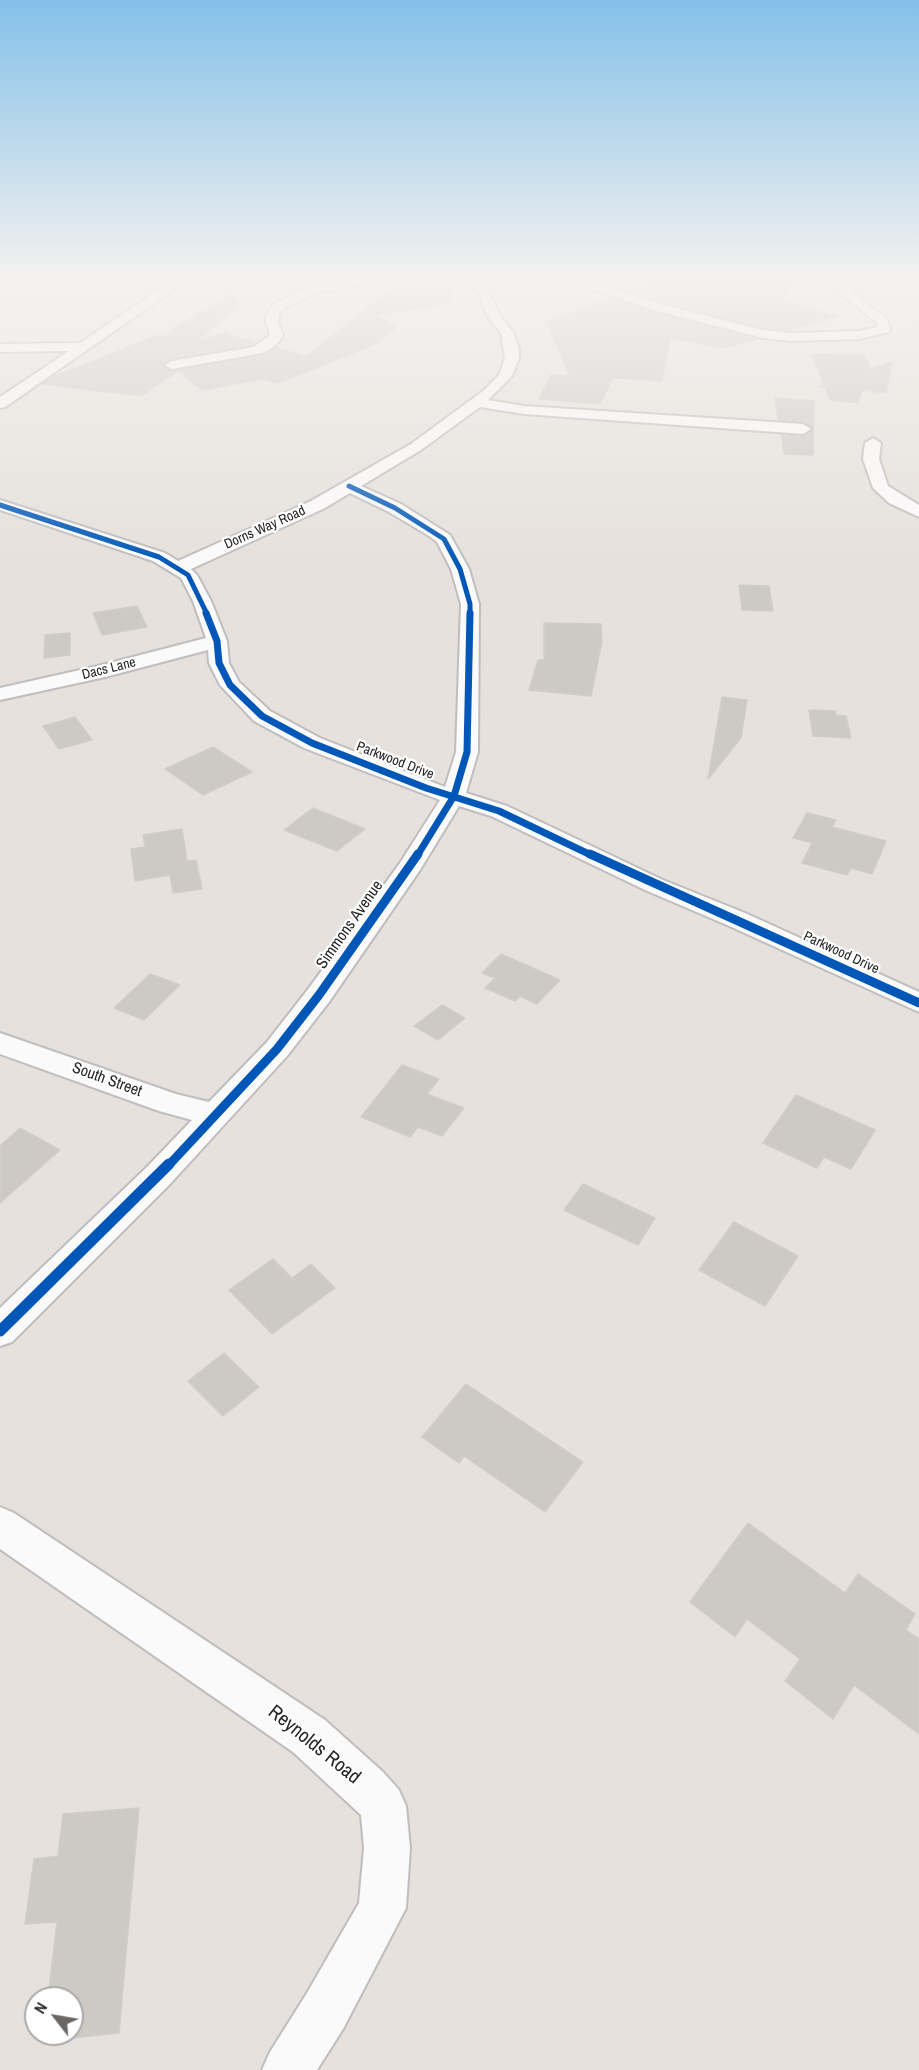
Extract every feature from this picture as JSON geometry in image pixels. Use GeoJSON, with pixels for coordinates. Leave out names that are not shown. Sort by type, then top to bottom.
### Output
{"type":"FeatureCollection","features":[{"type":"Feature","properties":{"kind":"street"},"geometry":{"type":"LineString","coordinates":[[0,404],[45,374]]}},
{"type":"Feature","properties":{"kind":"street"},"geometry":{"type":"LineString","coordinates":[[349,486],[416,447],[478,402],[507,374]]}},
{"type":"Feature","properties":{"kind":"street"},"geometry":{"type":"LineString","coordinates":[[478,402],[495,407],[524,410],[803,429]]}},
{"type":"Feature","properties":{"kind":"street"},"geometry":{"type":"LineString","coordinates":[[873,443],[871,459],[881,488],[895,499],[919,512]]}},
{"type":"Feature","properties":{"kind":"street","name":"Dorns Way Road"},"geometry":{"type":"LineString","coordinates":[[179,568],[317,505],[349,486]]}},
{"type":"Feature","properties":{"kind":"street","name":"Simmons Avenue"},"geometry":{"type":"LineString","coordinates":[[0,1330],[159,1175],[277,1049],[319,995],[411,865],[454,796],[467,752],[470,604],[460,569],[444,539],[432,530],[395,508],[349,486]]}},
{"type":"Feature","properties":{"kind":"street","name":"Parkwood Drive"},"geometry":{"type":"LineString","coordinates":[[0,505],[159,557],[188,575],[196,587],[217,641],[219,663],[230,685],[262,716],[312,743],[426,788],[499,811],[654,885],[736,919],[919,1003]]}},
{"type":"Feature","properties":{"kind":"street","name":"Dacs Lane"},"geometry":{"type":"LineString","coordinates":[[0,694],[105,671],[217,641]]}},
{"type":"Feature","properties":{"kind":"street","name":"South Street"},"geometry":{"type":"LineString","coordinates":[[0,1042],[170,1103],[214,1115]]}},
{"type":"Feature","properties":{"kind":"street","name":"Reynolds Road"},"geometry":{"type":"LineString","coordinates":[[0,1526],[309,1736],[367,1788],[383,1806],[387,1848],[382,1908],[325,2011],[288,2070]]}},
{"type":"Feature","properties":{"kind":"building"},"geometry":{"type":"Polygon","coordinates":[[[61,374],[174,374],[141,396],[42,384],[61,374]]]}},
{"type":"Feature","properties":{"kind":"building"},"geometry":{"type":"Polygon","coordinates":[[[181,374],[302,374],[278,383],[263,379],[202,390],[181,374]]]}},
{"type":"Feature","properties":{"kind":"building"},"geometry":{"type":"Polygon","coordinates":[[[569,374],[663,374],[662,381],[613,378],[600,404],[539,399],[551,375],[570,376],[569,374]]]}},
{"type":"Feature","properties":{"kind":"building"},"geometry":{"type":"Polygon","coordinates":[[[820,374],[890,374],[886,393],[862,390],[858,403],[830,400],[825,387],[820,386],[824,385],[820,374]]]}},
{"type":"Feature","properties":{"kind":"building"},"geometry":{"type":"Polygon","coordinates":[[[775,398],[814,401],[813,455],[784,454],[781,435],[803,436],[813,428],[803,422],[778,420],[775,398]]]}},
{"type":"Feature","properties":{"kind":"building"},"geometry":{"type":"Polygon","coordinates":[[[739,585],[769,586],[773,611],[742,610],[739,585]]]}},
{"type":"Feature","properties":{"kind":"building"},"geometry":{"type":"Polygon","coordinates":[[[137,606],[147,627],[102,635],[93,613],[137,606]]]}},
{"type":"Feature","properties":{"kind":"building"},"geometry":{"type":"Polygon","coordinates":[[[544,623],[601,624],[602,641],[591,696],[529,690],[538,660],[544,660],[544,623]]]}},
{"type":"Feature","properties":{"kind":"building"},"geometry":{"type":"Polygon","coordinates":[[[70,633],[70,655],[44,658],[45,635],[70,633]]]}},
{"type":"Feature","properties":{"kind":"building"},"geometry":{"type":"Polygon","coordinates":[[[722,697],[747,700],[741,738],[708,779],[722,697]]]}},
{"type":"Feature","properties":{"kind":"building"},"geometry":{"type":"Polygon","coordinates":[[[809,710],[835,711],[836,715],[846,716],[851,738],[813,736],[809,710]]]}},
{"type":"Feature","properties":{"kind":"building"},"geometry":{"type":"Polygon","coordinates":[[[75,717],[92,740],[59,749],[43,726],[75,717]]]}},
{"type":"Feature","properties":{"kind":"building"},"geometry":{"type":"Polygon","coordinates":[[[213,747],[252,772],[203,795],[165,769],[213,747]]]}},
{"type":"Feature","properties":{"kind":"building"},"geometry":{"type":"Polygon","coordinates":[[[313,808],[365,829],[337,851],[284,830],[313,808]]]}},
{"type":"Feature","properties":{"kind":"building"},"geometry":{"type":"Polygon","coordinates":[[[807,813],[836,820],[832,827],[886,841],[872,874],[851,868],[847,875],[802,863],[812,843],[793,838],[807,813]]]}},
{"type":"Feature","properties":{"kind":"building"},"geometry":{"type":"Polygon","coordinates":[[[182,829],[187,861],[196,860],[202,889],[173,893],[170,875],[135,881],[131,849],[145,847],[143,835],[182,829]]]}},
{"type":"Feature","properties":{"kind":"building"},"geometry":{"type":"Polygon","coordinates":[[[501,954],[560,980],[537,1004],[520,996],[515,1001],[485,988],[495,978],[482,973],[501,954]]]}},
{"type":"Feature","properties":{"kind":"building"},"geometry":{"type":"Polygon","coordinates":[[[150,974],[180,985],[144,1020],[114,1008],[150,974]]]}},
{"type":"Feature","properties":{"kind":"building"},"geometry":{"type":"Polygon","coordinates":[[[442,1005],[465,1018],[438,1040],[414,1026],[442,1005]]]}},
{"type":"Feature","properties":{"kind":"building"},"geometry":{"type":"Polygon","coordinates":[[[402,1065],[439,1079],[427,1094],[464,1108],[442,1136],[418,1127],[410,1137],[361,1117],[402,1065]]]}},
{"type":"Feature","properties":{"kind":"building"},"geometry":{"type":"Polygon","coordinates":[[[796,1095],[875,1130],[851,1169],[824,1157],[817,1168],[763,1143],[796,1095]]]}},
{"type":"Feature","properties":{"kind":"building"},"geometry":{"type":"Polygon","coordinates":[[[20,1128],[60,1150],[0,1203],[0,1146],[20,1128]]]}},
{"type":"Feature","properties":{"kind":"building"},"geometry":{"type":"Polygon","coordinates":[[[583,1184],[655,1218],[638,1245],[564,1210],[583,1184]]]}},
{"type":"Feature","properties":{"kind":"building"},"geometry":{"type":"Polygon","coordinates":[[[734,1222],[798,1256],[765,1306],[699,1270],[734,1222]]]}},
{"type":"Feature","properties":{"kind":"building"},"geometry":{"type":"Polygon","coordinates":[[[273,1259],[292,1278],[311,1264],[335,1288],[272,1334],[229,1290],[273,1259]]]}},
{"type":"Feature","properties":{"kind":"building"},"geometry":{"type":"Polygon","coordinates":[[[224,1353],[259,1387],[223,1416],[188,1381],[224,1353]]]}},
{"type":"Feature","properties":{"kind":"building"},"geometry":{"type":"Polygon","coordinates":[[[466,1384],[583,1462],[545,1512],[464,1456],[459,1463],[422,1437],[466,1384]]]}},
{"type":"Feature","properties":{"kind":"building"},"geometry":{"type":"Polygon","coordinates":[[[748,1523],[845,1593],[858,1574],[915,1614],[906,1630],[919,1639],[919,1734],[854,1685],[833,1719],[785,1681],[800,1659],[747,1619],[735,1637],[690,1602],[748,1523]]]}},
{"type":"Feature","properties":{"kind":"building"},"geometry":{"type":"Polygon","coordinates":[[[139,1808],[119,2033],[84,2037],[84,1986],[49,1986],[57,1922],[25,1924],[34,1859],[58,1856],[63,1814],[139,1808]]]}},
{"type":"Feature","properties":{"kind":"cycle path"},"geometry":{"type":"LineString","coordinates":[[0,1331],[159,1175],[277,1049],[319,995],[411,865],[454,796],[467,752],[470,604],[460,569],[444,539],[432,530],[395,508],[349,486]]}},
{"type":"Feature","properties":{"kind":"cycle path"},"geometry":{"type":"LineString","coordinates":[[0,505],[159,557],[188,575],[202,601],[217,641],[219,663],[230,685],[262,716],[312,743],[426,788],[499,811],[654,885],[736,919],[919,1003]]}}]}
